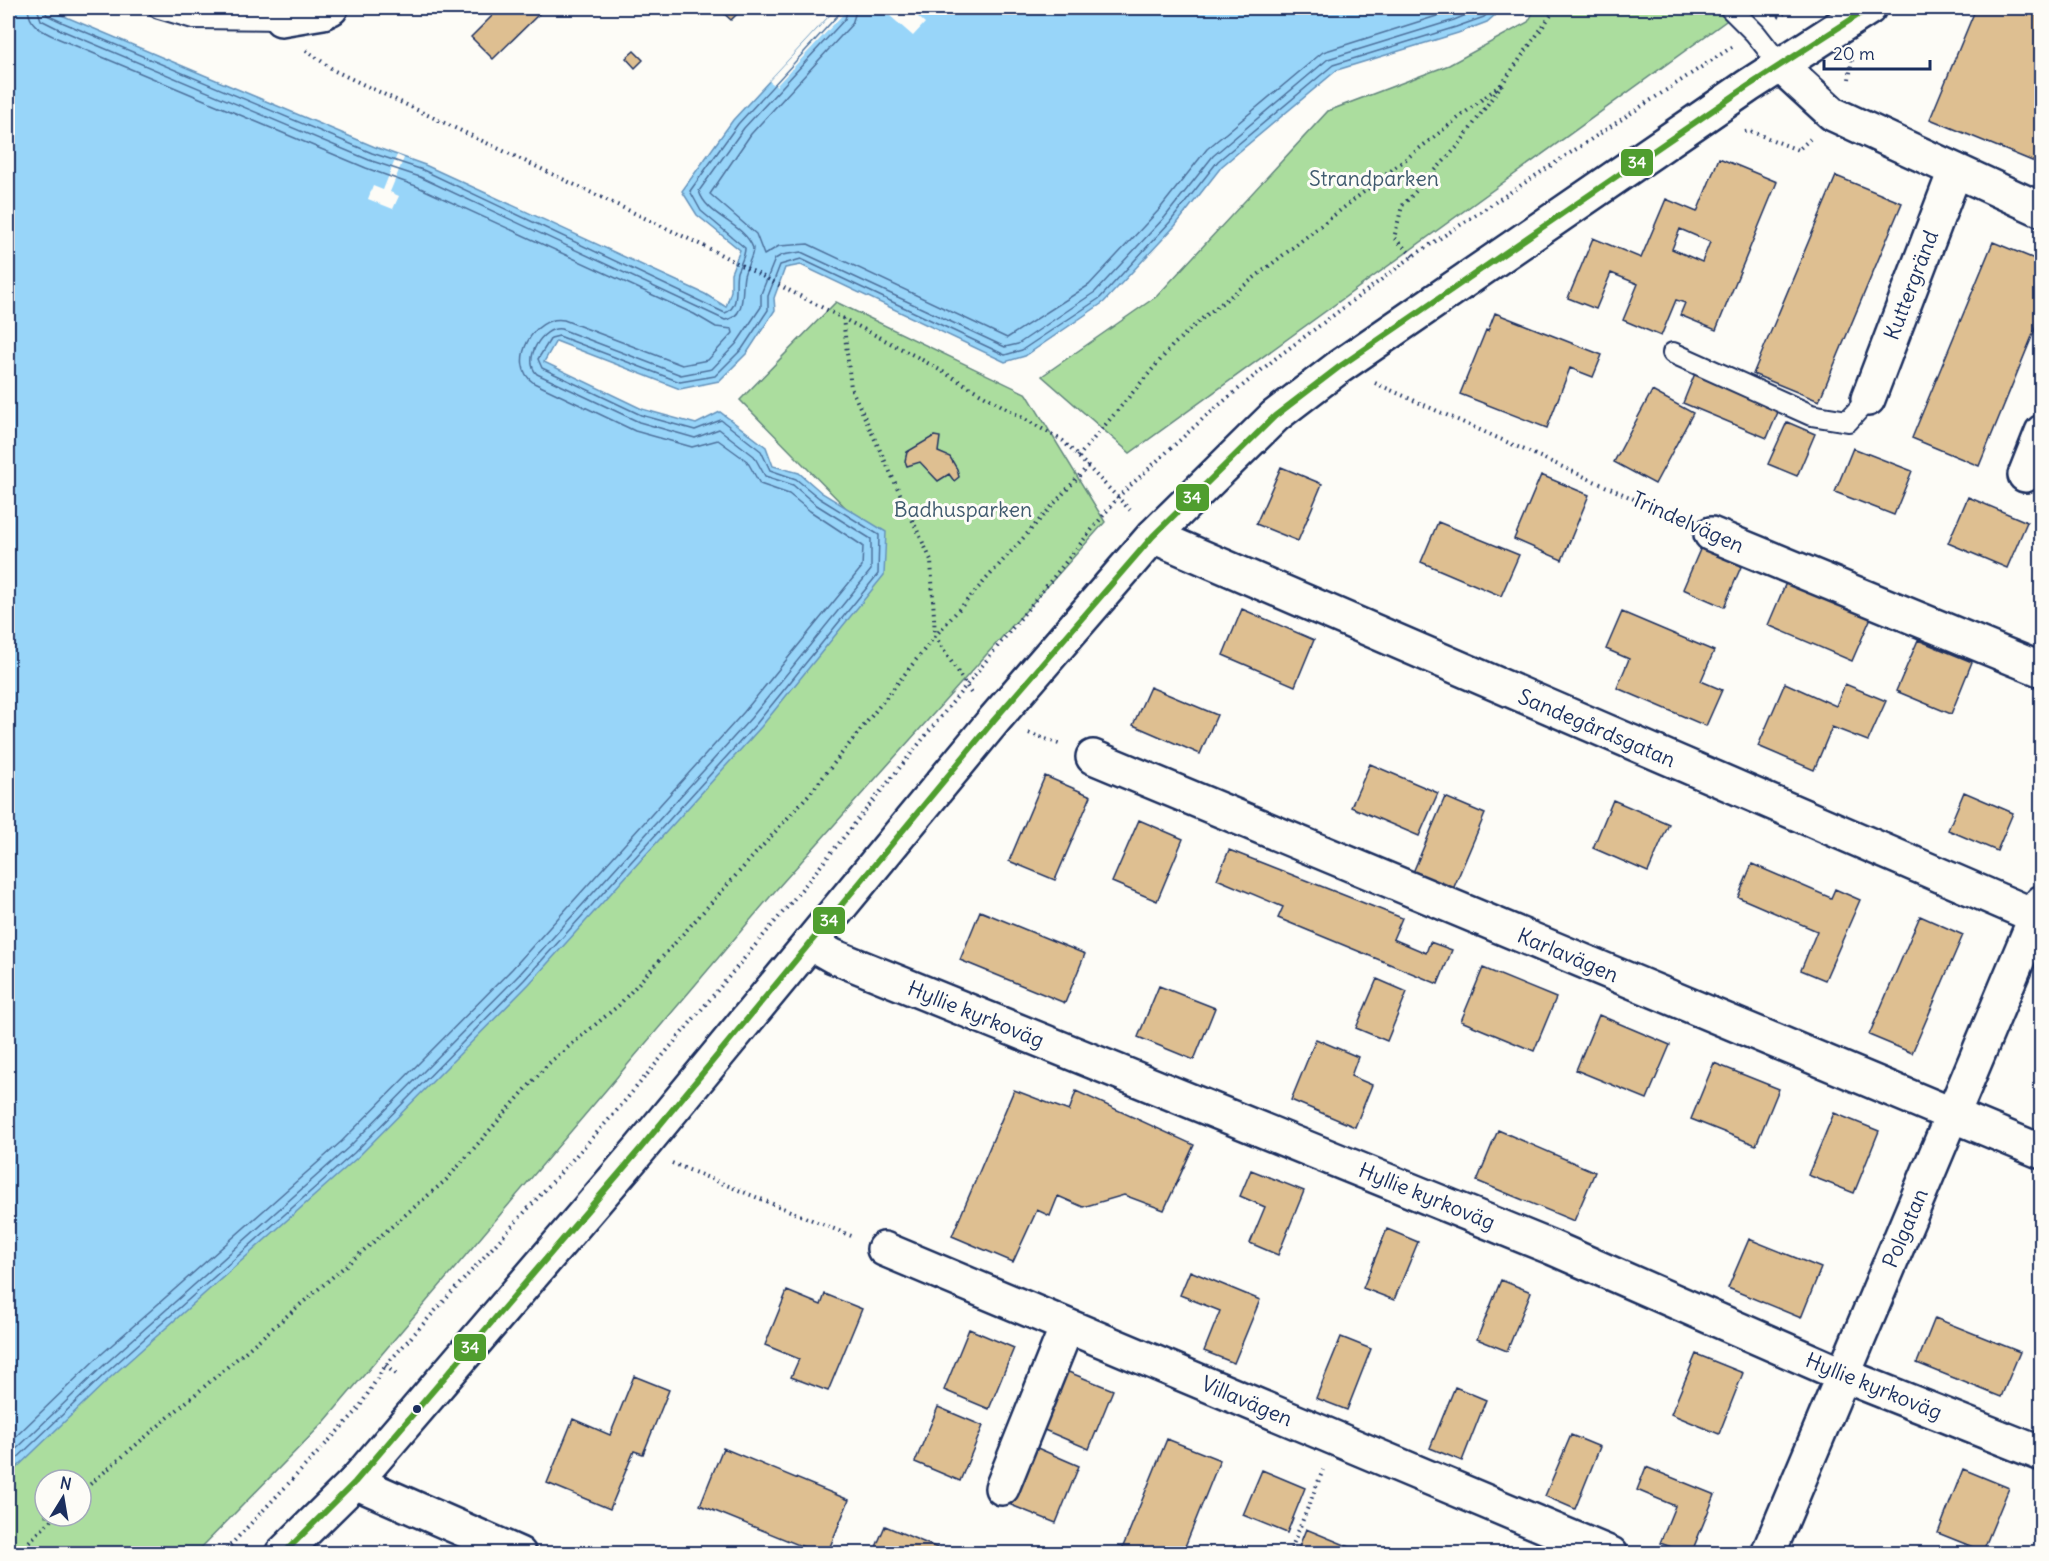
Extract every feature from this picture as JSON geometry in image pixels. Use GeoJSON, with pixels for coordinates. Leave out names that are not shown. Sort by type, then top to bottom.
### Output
{"type":"FeatureCollection","features":[{"type":"Feature","properties":{"kind":"street"},"geometry":{"type":"LineString","coordinates":[[281,19],[322,12],[331,8]]}},
{"type":"Feature","properties":{"kind":"street"},"geometry":{"type":"LineString","coordinates":[[282,1554],[355,1482],[640,1149],[994,720],[1153,536],[1223,464],[1275,416],[1339,367],[1869,8]]}},
{"type":"Feature","properties":{"kind":"street"},"geometry":{"type":"LineString","coordinates":[[1781,66],[1833,114],[2042,210]]}},
{"type":"Feature","properties":{"kind":"street","name":"Kuttergränd"},"geometry":{"type":"LineString","coordinates":[[1868,399],[1954,171]]}},
{"type":"Feature","properties":{"kind":"street"},"geometry":{"type":"LineString","coordinates":[[2025,475],[2042,432]]}},
{"type":"Feature","properties":{"kind":"street","name":"Trindelvägen"},"geometry":{"type":"LineString","coordinates":[[1712,534],[2042,670]]}},
{"type":"Feature","properties":{"kind":"street","name":"Sandegårdsgatan"},"geometry":{"type":"LineString","coordinates":[[1153,536],[2040,912]]}},
{"type":"Feature","properties":{"kind":"street","name":"Karlavägen"},"geometry":{"type":"LineString","coordinates":[[1093,757],[2042,1152]]}},
{"type":"Feature","properties":{"kind":"street","name":"Polgatan"},"geometry":{"type":"LineString","coordinates":[[1768,1554],[1952,1114],[2040,912]]}},
{"type":"Feature","properties":{"kind":"street","name":"Hyllie kyrkoväg"},"geometry":{"type":"LineString","coordinates":[[810,943],[833,956],[1553,1248],[1843,1375],[2042,1454]]}},
{"type":"Feature","properties":{"kind":"street","name":"Villavägen"},"geometry":{"type":"LineString","coordinates":[[884,1249],[1611,1554]]}},
{"type":"Feature","properties":{"kind":"street"},"geometry":{"type":"LineString","coordinates":[[1002,1488],[1067,1326]]}},
{"type":"Feature","properties":{"kind":"street"},"geometry":{"type":"LineString","coordinates":[[355,1482],[519,1554]]}},
{"type":"Feature","properties":{"kind":"lane"},"geometry":{"type":"LineString","coordinates":[[159,8],[193,18],[281,19]]}},
{"type":"Feature","properties":{"kind":"lane"},"geometry":{"type":"LineString","coordinates":[[1730,8],[1755,33],[1781,66]]}},
{"type":"Feature","properties":{"kind":"lane"},"geometry":{"type":"LineString","coordinates":[[1672,353],[1811,415],[1848,421],[1868,399]]}},
{"type":"Feature","properties":{"kind":"path"},"geometry":{"type":"LineString","coordinates":[[1413,256],[1394,238],[1401,206],[1458,146],[1556,8]]}},
{"type":"Feature","properties":{"kind":"path"},"geometry":{"type":"LineString","coordinates":[[222,1554],[357,1411],[385,1366],[613,1114],[789,905],[1119,496],[1206,416],[1276,358],[1413,256],[1793,8]]}},
{"type":"Feature","properties":{"kind":"path"},"geometry":{"type":"LineString","coordinates":[[281,19],[295,41],[335,71],[710,249],[919,358],[1063,441],[1119,496]]}},
{"type":"Feature","properties":{"kind":"path"},"geometry":{"type":"LineString","coordinates":[[1739,133],[1750,131],[1798,150],[1833,114],[1849,88],[1848,71],[1855,52]]}},
{"type":"Feature","properties":{"kind":"path"},"geometry":{"type":"LineString","coordinates":[[1078,457],[1173,345],[1204,317],[1503,83]]}},
{"type":"Feature","properties":{"kind":"path"},"geometry":{"type":"LineString","coordinates":[[843,318],[851,388],[931,560],[935,636],[965,686]]}},
{"type":"Feature","properties":{"kind":"path","name":"Trindelvägen"},"geometry":{"type":"LineString","coordinates":[[1380,374],[1371,381],[1712,534]]}},
{"type":"Feature","properties":{"kind":"path"},"geometry":{"type":"LineString","coordinates":[[93,1482],[446,1180],[548,1064],[619,1005],[679,941],[812,790],[935,636],[1088,466]]}},
{"type":"Feature","properties":{"kind":"path"},"geometry":{"type":"LineString","coordinates":[[1023,743],[1038,724]]}},
{"type":"Feature","properties":{"kind":"path"},"geometry":{"type":"LineString","coordinates":[[613,1114],[640,1149],[884,1249]]}},
{"type":"Feature","properties":{"kind":"path"},"geometry":{"type":"LineString","coordinates":[[385,1366],[399,1376]]}},
{"type":"Feature","properties":{"kind":"path"},"geometry":{"type":"LineString","coordinates":[[1289,1554],[1336,1439]]}},
{"type":"Feature","properties":{"kind":"path"},"geometry":{"type":"LineString","coordinates":[[16,1554],[43,1528]]}},
{"type":"Feature","properties":{"kind":"green space","name":"Strandparken"},"geometry":{"type":"Polygon","coordinates":[[[1536,8],[1744,8],[1130,453],[1042,376],[1157,296],[1328,111],[1449,65],[1528,22],[1536,8]]]}},
{"type":"Feature","properties":{"kind":"green space","name":"Badhusparken"},"geometry":{"type":"Polygon","coordinates":[[[836,302],[1027,394],[1105,522],[775,891],[325,1421],[196,1553],[8,1554],[8,1443],[848,510],[740,400],[836,302]]]}},
{"type":"Feature","properties":{"kind":"water"},"geometry":{"type":"Polygon","coordinates":[[[8,8],[45,8],[375,147],[425,165],[705,294],[726,307],[731,291],[731,273],[740,250],[697,215],[682,191],[733,120],[837,8],[1503,8],[1487,22],[1458,33],[1337,70],[1222,166],[1175,226],[1104,302],[1025,356],[1005,362],[801,265],[785,268],[774,298],[775,310],[747,353],[719,381],[680,389],[556,341],[544,362],[642,409],[696,424],[720,412],[766,447],[773,466],[799,473],[822,493],[886,532],[884,575],[761,727],[529,984],[358,1157],[112,1376],[8,1476],[8,8]]]}},
{"type":"Feature","properties":{"kind":"pier"},"geometry":{"type":"Polygon","coordinates":[[[837,8],[849,8],[776,86],[769,81],[837,8]]]}},
{"type":"Feature","properties":{"kind":"pier"},"geometry":{"type":"Polygon","coordinates":[[[881,8],[908,8],[925,23],[913,36],[881,8]]]}},
{"type":"Feature","properties":{"kind":"pier"},"geometry":{"type":"Polygon","coordinates":[[[397,155],[404,158],[390,192],[399,196],[393,209],[368,199],[373,186],[383,190],[397,155]]]}},
{"type":"Feature","properties":{"kind":"building"},"geometry":{"type":"Polygon","coordinates":[[[492,8],[538,8],[542,11],[493,59],[471,37],[496,12],[492,8]]]}},
{"type":"Feature","properties":{"kind":"building"},"geometry":{"type":"Polygon","coordinates":[[[718,8],[743,8],[731,20],[718,8]]]}},
{"type":"Feature","properties":{"kind":"building"},"geometry":{"type":"Polygon","coordinates":[[[1976,8],[2042,8],[2042,165],[1930,119],[1976,8]]]}},
{"type":"Feature","properties":{"kind":"building"},"geometry":{"type":"Polygon","coordinates":[[[634,51],[643,60],[635,68],[626,58],[634,51]]]}},
{"type":"Feature","properties":{"kind":"building"},"geometry":{"type":"Polygon","coordinates":[[[1719,158],[1777,182],[1716,330],[1680,315],[1685,303],[1676,300],[1661,336],[1623,320],[1638,284],[1611,273],[1596,309],[1568,298],[1593,238],[1641,258],[1666,199],[1697,212],[1719,158]],[[1680,229],[1672,249],[1702,262],[1710,242],[1680,229]]]}},
{"type":"Feature","properties":{"kind":"building"},"geometry":{"type":"Polygon","coordinates":[[[1836,176],[1902,203],[1819,401],[1753,374],[1836,176]]]}},
{"type":"Feature","properties":{"kind":"building"},"geometry":{"type":"Polygon","coordinates":[[[1993,242],[2042,262],[2042,312],[1979,466],[1912,438],[1993,242]]]}},
{"type":"Feature","properties":{"kind":"building"},"geometry":{"type":"Polygon","coordinates":[[[1495,313],[1602,355],[1593,377],[1570,368],[1547,428],[1460,394],[1495,313]]]}},
{"type":"Feature","properties":{"kind":"building"},"geometry":{"type":"Polygon","coordinates":[[[1696,371],[1781,405],[1767,438],[1683,403],[1696,371]]]}},
{"type":"Feature","properties":{"kind":"building"},"geometry":{"type":"Polygon","coordinates":[[[1652,391],[1693,413],[1655,484],[1614,462],[1652,391]]]}},
{"type":"Feature","properties":{"kind":"building"},"geometry":{"type":"Polygon","coordinates":[[[1787,422],[1815,434],[1797,476],[1768,464],[1787,422]]]}},
{"type":"Feature","properties":{"kind":"building"},"geometry":{"type":"Polygon","coordinates":[[[934,436],[940,437],[938,452],[950,457],[957,469],[959,477],[954,481],[949,474],[938,481],[920,462],[907,466],[905,461],[907,452],[934,436]]]}},
{"type":"Feature","properties":{"kind":"building"},"geometry":{"type":"Polygon","coordinates":[[[1853,448],[1912,471],[1894,515],[1835,492],[1853,448]]]}},
{"type":"Feature","properties":{"kind":"building"},"geometry":{"type":"Polygon","coordinates":[[[1281,467],[1322,484],[1298,541],[1256,524],[1281,467]]]}},
{"type":"Feature","properties":{"kind":"building"},"geometry":{"type":"Polygon","coordinates":[[[1541,475],[1589,495],[1562,560],[1514,539],[1541,475]]]}},
{"type":"Feature","properties":{"kind":"building"},"geometry":{"type":"Polygon","coordinates":[[[1968,497],[2027,522],[2007,568],[1948,543],[1968,497]]]}},
{"type":"Feature","properties":{"kind":"building"},"geometry":{"type":"Polygon","coordinates":[[[1438,522],[1519,555],[1501,596],[1421,562],[1438,522]]]}},
{"type":"Feature","properties":{"kind":"building"},"geometry":{"type":"Polygon","coordinates":[[[1705,538],[1746,555],[1724,607],[1683,589],[1705,538]]]}},
{"type":"Feature","properties":{"kind":"building"},"geometry":{"type":"Polygon","coordinates":[[[1788,578],[1873,613],[1852,661],[1768,625],[1788,578]]]}},
{"type":"Feature","properties":{"kind":"building"},"geometry":{"type":"Polygon","coordinates":[[[1242,609],[1314,640],[1295,686],[1223,655],[1242,609]]]}},
{"type":"Feature","properties":{"kind":"building"},"geometry":{"type":"Polygon","coordinates":[[[1622,612],[1714,651],[1701,681],[1722,690],[1706,726],[1617,688],[1629,659],[1606,649],[1622,612]]]}},
{"type":"Feature","properties":{"kind":"building"},"geometry":{"type":"Polygon","coordinates":[[[1918,640],[1972,662],[1951,714],[1896,691],[1918,640]]]}},
{"type":"Feature","properties":{"kind":"building"},"geometry":{"type":"Polygon","coordinates":[[[1785,683],[1836,706],[1845,684],[1886,701],[1868,741],[1832,727],[1814,770],[1758,746],[1785,683]]]}},
{"type":"Feature","properties":{"kind":"building"},"geometry":{"type":"Polygon","coordinates":[[[1150,687],[1217,715],[1200,754],[1133,725],[1150,687]]]}},
{"type":"Feature","properties":{"kind":"building"},"geometry":{"type":"Polygon","coordinates":[[[1370,764],[1438,793],[1419,836],[1351,807],[1370,764]]]}},
{"type":"Feature","properties":{"kind":"building"},"geometry":{"type":"Polygon","coordinates":[[[1045,776],[1091,796],[1055,880],[1009,861],[1045,776]]]}},
{"type":"Feature","properties":{"kind":"building"},"geometry":{"type":"Polygon","coordinates":[[[1964,792],[2013,813],[1997,851],[1948,830],[1964,792]]]}},
{"type":"Feature","properties":{"kind":"building"},"geometry":{"type":"Polygon","coordinates":[[[1445,797],[1485,814],[1451,894],[1411,877],[1445,797]]]}},
{"type":"Feature","properties":{"kind":"building"},"geometry":{"type":"Polygon","coordinates":[[[1613,800],[1669,824],[1648,872],[1593,848],[1613,800]]]}},
{"type":"Feature","properties":{"kind":"building"},"geometry":{"type":"Polygon","coordinates":[[[1139,820],[1183,839],[1157,901],[1112,882],[1139,820]]]}},
{"type":"Feature","properties":{"kind":"building"},"geometry":{"type":"Polygon","coordinates":[[[1229,850],[1402,918],[1393,939],[1426,953],[1430,942],[1452,950],[1438,984],[1278,918],[1283,907],[1217,879],[1229,850]]]}},
{"type":"Feature","properties":{"kind":"building"},"geometry":{"type":"Polygon","coordinates":[[[1752,864],[1831,898],[1835,889],[1860,900],[1825,980],[1801,970],[1817,931],[1738,897],[1752,864]]]}},
{"type":"Feature","properties":{"kind":"building"},"geometry":{"type":"Polygon","coordinates":[[[980,911],[1085,954],[1065,1003],[960,960],[980,911]]]}},
{"type":"Feature","properties":{"kind":"building"},"geometry":{"type":"Polygon","coordinates":[[[1920,916],[1963,935],[1912,1053],[1869,1035],[1920,916]]]}},
{"type":"Feature","properties":{"kind":"building"},"geometry":{"type":"Polygon","coordinates":[[[1483,968],[1556,998],[1534,1051],[1461,1021],[1483,968]]]}},
{"type":"Feature","properties":{"kind":"building"},"geometry":{"type":"Polygon","coordinates":[[[1377,979],[1407,992],[1387,1041],[1356,1028],[1377,979]]]}},
{"type":"Feature","properties":{"kind":"building"},"geometry":{"type":"Polygon","coordinates":[[[1159,986],[1215,1008],[1194,1060],[1138,1037],[1159,986]]]}},
{"type":"Feature","properties":{"kind":"building"},"geometry":{"type":"Polygon","coordinates":[[[1599,1015],[1670,1045],[1647,1099],[1576,1070],[1599,1015]]]}},
{"type":"Feature","properties":{"kind":"building"},"geometry":{"type":"Polygon","coordinates":[[[1316,1039],[1358,1057],[1351,1076],[1372,1085],[1355,1127],[1291,1100],[1316,1039]]]}},
{"type":"Feature","properties":{"kind":"building"},"geometry":{"type":"Polygon","coordinates":[[[1714,1063],[1779,1089],[1756,1145],[1691,1119],[1714,1063]]]}},
{"type":"Feature","properties":{"kind":"building"},"geometry":{"type":"Polygon","coordinates":[[[1014,1090],[1069,1111],[1076,1091],[1194,1145],[1164,1210],[1124,1195],[1083,1207],[1058,1196],[1050,1216],[1037,1210],[1013,1262],[952,1236],[1014,1090]]]}},
{"type":"Feature","properties":{"kind":"building"},"geometry":{"type":"Polygon","coordinates":[[[1834,1113],[1879,1131],[1854,1193],[1808,1175],[1834,1113]]]}},
{"type":"Feature","properties":{"kind":"building"},"geometry":{"type":"Polygon","coordinates":[[[1498,1130],[1595,1172],[1574,1221],[1477,1181],[1498,1130]]]}},
{"type":"Feature","properties":{"kind":"building"},"geometry":{"type":"Polygon","coordinates":[[[1251,1170],[1304,1191],[1278,1255],[1250,1243],[1265,1207],[1240,1196],[1251,1170]]]}},
{"type":"Feature","properties":{"kind":"building"},"geometry":{"type":"Polygon","coordinates":[[[1387,1229],[1418,1242],[1394,1300],[1363,1288],[1387,1229]]]}},
{"type":"Feature","properties":{"kind":"building"},"geometry":{"type":"Polygon","coordinates":[[[1749,1239],[1821,1268],[1801,1318],[1728,1288],[1749,1239]]]}},
{"type":"Feature","properties":{"kind":"building"},"geometry":{"type":"Polygon","coordinates":[[[1190,1271],[1260,1300],[1234,1363],[1204,1351],[1220,1311],[1180,1295],[1190,1271]]]}},
{"type":"Feature","properties":{"kind":"building"},"geometry":{"type":"Polygon","coordinates":[[[1501,1280],[1531,1292],[1507,1351],[1477,1339],[1501,1280]]]}},
{"type":"Feature","properties":{"kind":"building"},"geometry":{"type":"Polygon","coordinates":[[[787,1291],[821,1305],[825,1294],[862,1309],[828,1391],[791,1377],[799,1359],[765,1345],[787,1291]]]}},
{"type":"Feature","properties":{"kind":"building"},"geometry":{"type":"Polygon","coordinates":[[[1935,1318],[2020,1352],[2001,1397],[1917,1363],[1935,1318]]]}},
{"type":"Feature","properties":{"kind":"building"},"geometry":{"type":"Polygon","coordinates":[[[969,1329],[1014,1348],[989,1409],[944,1390],[969,1329]]]}},
{"type":"Feature","properties":{"kind":"building"},"geometry":{"type":"Polygon","coordinates":[[[1341,1337],[1371,1349],[1347,1410],[1316,1398],[1341,1337]]]}},
{"type":"Feature","properties":{"kind":"building"},"geometry":{"type":"Polygon","coordinates":[[[1696,1354],[1743,1373],[1719,1434],[1671,1414],[1696,1354]]]}},
{"type":"Feature","properties":{"kind":"building"},"geometry":{"type":"Polygon","coordinates":[[[1066,1371],[1113,1390],[1089,1449],[1042,1429],[1066,1371]]]}},
{"type":"Feature","properties":{"kind":"building"},"geometry":{"type":"Polygon","coordinates":[[[634,1376],[669,1390],[643,1454],[634,1451],[610,1509],[547,1483],[573,1419],[610,1435],[634,1376]]]}},
{"type":"Feature","properties":{"kind":"building"},"geometry":{"type":"Polygon","coordinates":[[[1455,1387],[1486,1400],[1462,1461],[1430,1448],[1455,1387]]]}},
{"type":"Feature","properties":{"kind":"building"},"geometry":{"type":"Polygon","coordinates":[[[938,1407],[983,1426],[960,1481],[915,1462],[938,1407]]]}},
{"type":"Feature","properties":{"kind":"building"},"geometry":{"type":"Polygon","coordinates":[[[1571,1435],[1600,1447],[1575,1509],[1545,1496],[1571,1435]]]}},
{"type":"Feature","properties":{"kind":"building"},"geometry":{"type":"Polygon","coordinates":[[[1167,1439],[1220,1460],[1182,1554],[1120,1554],[1167,1439]]]}},
{"type":"Feature","properties":{"kind":"building"},"geometry":{"type":"Polygon","coordinates":[[[1035,1447],[1079,1466],[1056,1523],[1011,1505],[1035,1447]]]}},
{"type":"Feature","properties":{"kind":"building"},"geometry":{"type":"Polygon","coordinates":[[[723,1448],[849,1500],[827,1554],[821,1554],[700,1505],[723,1448]]]}},
{"type":"Feature","properties":{"kind":"building"},"geometry":{"type":"Polygon","coordinates":[[[1646,1467],[1715,1495],[1691,1554],[1660,1543],[1675,1506],[1637,1490],[1646,1467]]]}},
{"type":"Feature","properties":{"kind":"building"},"geometry":{"type":"Polygon","coordinates":[[[1963,1469],[2009,1488],[1983,1551],[1938,1533],[1963,1469]]]}},
{"type":"Feature","properties":{"kind":"building"},"geometry":{"type":"Polygon","coordinates":[[[1262,1470],[1305,1488],[1287,1533],[1243,1515],[1262,1470]]]}},
{"type":"Feature","properties":{"kind":"building"},"geometry":{"type":"Polygon","coordinates":[[[885,1526],[952,1554],[873,1554],[885,1526]]]}},
{"type":"Feature","properties":{"kind":"building"},"geometry":{"type":"Polygon","coordinates":[[[1306,1529],[1367,1554],[1296,1554],[1306,1529]]]}},
{"type":"Feature","properties":{"kind":"transit line","name":"34"},"geometry":{"type":"LineString","coordinates":[[283,1554],[355,1482],[640,1149],[994,720],[1153,536],[1275,416],[1339,367],[1748,86],[1869,8]]}}]}
